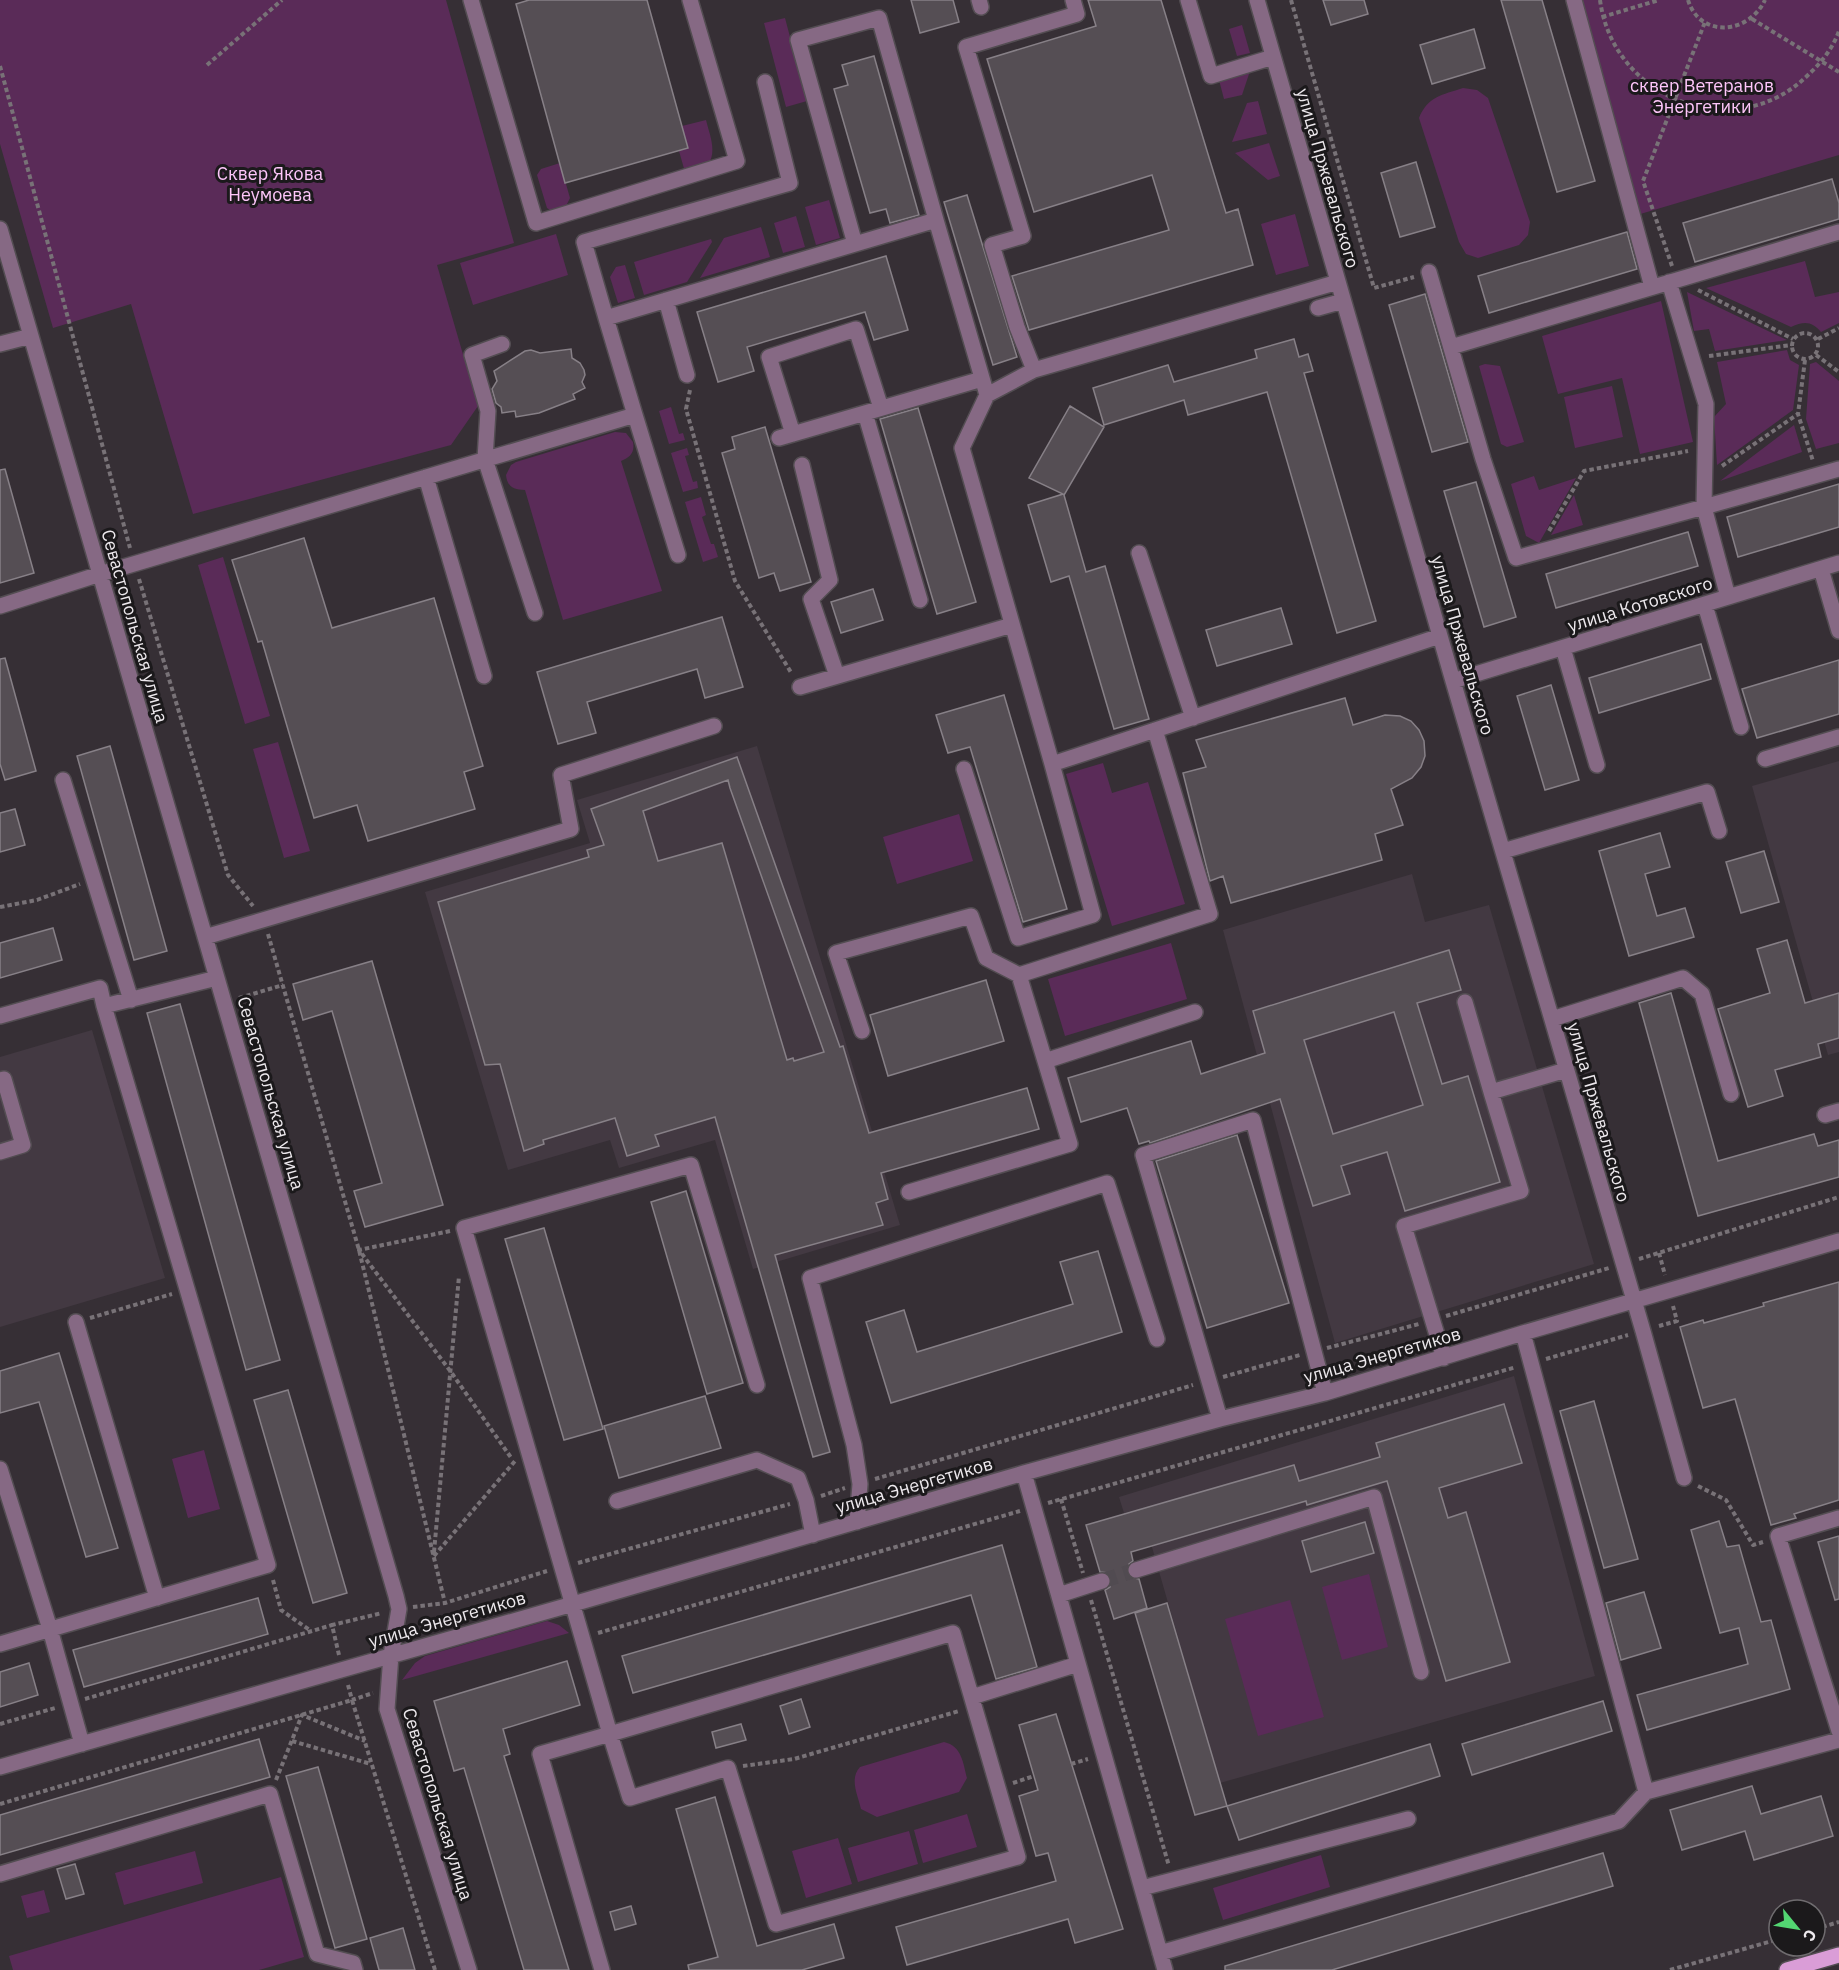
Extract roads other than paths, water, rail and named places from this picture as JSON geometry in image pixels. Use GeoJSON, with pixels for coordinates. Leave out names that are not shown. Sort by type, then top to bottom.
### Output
{"type":"FeatureCollection","features":[{"type":"Feature","properties":{"kind":"main road"},"geometry":{"type":"LineString","coordinates":[[1787,1970],[1839,1955]]}},
{"type":"Feature","properties":{"kind":"street"},"geometry":{"type":"LineString","coordinates":[[471,0],[536,223],[737,161],[690,0]]}},
{"type":"Feature","properties":{"kind":"street"},"geometry":{"type":"LineString","coordinates":[[1034,370],[1017,327],[992,245],[1023,236],[966,47],[1077,14],[1073,0]]}},
{"type":"Feature","properties":{"kind":"street"},"geometry":{"type":"LineString","coordinates":[[1188,0],[1211,76],[1273,57]]}},
{"type":"Feature","properties":{"kind":"street","name":"улица Пржевальского"},"geometry":{"type":"LineString","coordinates":[[1257,0],[1684,1478]]}},
{"type":"Feature","properties":{"kind":"street"},"geometry":{"type":"LineString","coordinates":[[1574,0],[1652,287]]}},
{"type":"Feature","properties":{"kind":"street"},"geometry":{"type":"LineString","coordinates":[[855,244],[798,40],[879,18],[987,395]]}},
{"type":"Feature","properties":{"kind":"street"},"geometry":{"type":"LineString","coordinates":[[678,555],[584,242],[790,183],[765,82]]}},
{"type":"Feature","properties":{"kind":"street"},"geometry":{"type":"LineString","coordinates":[[606,318],[936,220]]}},
{"type":"Feature","properties":{"kind":"street","name":"Севастопольская улица"},"geometry":{"type":"LineString","coordinates":[[0,229],[399,1609],[391,1655],[387,1709],[469,1970]]}},
{"type":"Feature","properties":{"kind":"street"},"geometry":{"type":"LineString","coordinates":[[1451,347],[1839,232]]}},
{"type":"Feature","properties":{"kind":"street"},"geometry":{"type":"LineString","coordinates":[[1430,272],[1483,459],[1516,558],[1839,469]]}},
{"type":"Feature","properties":{"kind":"street"},"geometry":{"type":"LineString","coordinates":[[1673,281],[1706,404],[1704,507],[1728,597]]}},
{"type":"Feature","properties":{"kind":"street"},"geometry":{"type":"LineString","coordinates":[[964,769],[1018,938],[1092,915],[1052,764],[962,448],[987,395],[1034,370],[1338,282]]}},
{"type":"Feature","properties":{"kind":"street"},"geometry":{"type":"LineString","coordinates":[[666,300],[687,375]]}},
{"type":"Feature","properties":{"kind":"street"},"geometry":{"type":"LineString","coordinates":[[1318,308],[1343,302]]}},
{"type":"Feature","properties":{"kind":"street"},"geometry":{"type":"LineString","coordinates":[[881,408],[856,329],[769,357],[786,436],[982,379]]}},
{"type":"Feature","properties":{"kind":"street"},"geometry":{"type":"LineString","coordinates":[[0,344],[31,336]]}},
{"type":"Feature","properties":{"kind":"street"},"geometry":{"type":"LineString","coordinates":[[502,344],[472,355],[488,411],[485,459],[535,613]]}},
{"type":"Feature","properties":{"kind":"street"},"geometry":{"type":"LineString","coordinates":[[865,413],[920,600]]}},
{"type":"Feature","properties":{"kind":"street"},"geometry":{"type":"LineString","coordinates":[[0,606],[134,563],[635,415]]}},
{"type":"Feature","properties":{"kind":"street"},"geometry":{"type":"LineString","coordinates":[[802,465],[830,580],[811,599],[837,676]]}},
{"type":"Feature","properties":{"kind":"street"},"geometry":{"type":"LineString","coordinates":[[426,477],[484,676]]}},
{"type":"Feature","properties":{"kind":"street"},"geometry":{"type":"LineString","coordinates":[[1139,553],[1192,718]]}},
{"type":"Feature","properties":{"kind":"street","name":"улица Котовского"},"geometry":{"type":"LineString","coordinates":[[1453,681],[1839,563]]}},
{"type":"Feature","properties":{"kind":"street"},"geometry":{"type":"LineString","coordinates":[[1821,569],[1839,632]]}},
{"type":"Feature","properties":{"kind":"street"},"geometry":{"type":"LineString","coordinates":[[1706,604],[1741,727]]}},
{"type":"Feature","properties":{"kind":"street"},"geometry":{"type":"LineString","coordinates":[[800,687],[1012,626]]}},
{"type":"Feature","properties":{"kind":"street"},"geometry":{"type":"LineString","coordinates":[[1052,764],[1440,636]]}},
{"type":"Feature","properties":{"kind":"street"},"geometry":{"type":"LineString","coordinates":[[1563,648],[1597,765]]}},
{"type":"Feature","properties":{"kind":"street"},"geometry":{"type":"LineString","coordinates":[[205,937],[571,829],[561,775],[714,726]]}},
{"type":"Feature","properties":{"kind":"street"},"geometry":{"type":"LineString","coordinates":[[862,1031],[836,953],[971,916],[986,958],[1019,975],[1210,914],[1155,730]]}},
{"type":"Feature","properties":{"kind":"street"},"geometry":{"type":"LineString","coordinates":[[1765,759],[1839,737]]}},
{"type":"Feature","properties":{"kind":"street"},"geometry":{"type":"LineString","coordinates":[[63,780],[130,1000]]}},
{"type":"Feature","properties":{"kind":"street"},"geometry":{"type":"LineString","coordinates":[[1503,851],[1707,792],[1719,831]]}},
{"type":"Feature","properties":{"kind":"street"},"geometry":{"type":"LineString","coordinates":[[909,1192],[1070,1144],[1019,975]]}},
{"type":"Feature","properties":{"kind":"street"},"geometry":{"type":"LineString","coordinates":[[104,1006],[217,978]]}},
{"type":"Feature","properties":{"kind":"street"},"geometry":{"type":"LineString","coordinates":[[1552,1019],[1683,978],[1702,994],[1731,1094]]}},
{"type":"Feature","properties":{"kind":"street"},"geometry":{"type":"LineString","coordinates":[[0,1016],[100,987],[268,1565],[0,1644]]}},
{"type":"Feature","properties":{"kind":"street"},"geometry":{"type":"LineString","coordinates":[[1444,1358],[1404,1226],[1521,1191],[1465,1002]]}},
{"type":"Feature","properties":{"kind":"street"},"geometry":{"type":"LineString","coordinates":[[1045,1061],[1195,1012]]}},
{"type":"Feature","properties":{"kind":"street"},"geometry":{"type":"LineString","coordinates":[[1491,1092],[1566,1070]]}},
{"type":"Feature","properties":{"kind":"street"},"geometry":{"type":"LineString","coordinates":[[0,1080],[4,1079],[23,1145],[0,1152]]}},
{"type":"Feature","properties":{"kind":"street"},"geometry":{"type":"LineString","coordinates":[[1220,1419],[1143,1155],[1253,1120],[1324,1393]]}},
{"type":"Feature","properties":{"kind":"street"},"geometry":{"type":"LineString","coordinates":[[602,1970],[540,1754],[610,1734],[953,1633],[1018,1857],[776,1924],[728,1768],[630,1798],[610,1734],[573,1604],[561,1567],[464,1228],[691,1165],[757,1385]]}},
{"type":"Feature","properties":{"kind":"street"},"geometry":{"type":"LineString","coordinates":[[856,1522],[860,1484],[854,1445],[810,1278],[1107,1183],[1157,1339]]}},
{"type":"Feature","properties":{"kind":"street","name":"улица Энергетиков"},"geometry":{"type":"LineString","coordinates":[[0,1767],[1024,1473],[1324,1393],[1523,1332],[1839,1241]]}},
{"type":"Feature","properties":{"kind":"street"},"geometry":{"type":"LineString","coordinates":[[76,1322],[157,1598]]}},
{"type":"Feature","properties":{"kind":"street"},"geometry":{"type":"LineString","coordinates":[[1523,1332],[1646,1792]]}},
{"type":"Feature","properties":{"kind":"street"},"geometry":{"type":"LineString","coordinates":[[617,1501],[757,1460],[798,1478],[806,1500],[813,1535]]}},
{"type":"Feature","properties":{"kind":"street"},"geometry":{"type":"LineString","coordinates":[[0,1468],[50,1629],[82,1744]]}},
{"type":"Feature","properties":{"kind":"street"},"geometry":{"type":"LineString","coordinates":[[1024,1473],[1165,1970]]}},
{"type":"Feature","properties":{"kind":"street"},"geometry":{"type":"LineString","coordinates":[[1136,1570],[1374,1497],[1420,1672]]}},
{"type":"Feature","properties":{"kind":"street"},"geometry":{"type":"LineString","coordinates":[[1839,1518],[1778,1536],[1839,1731]]}},
{"type":"Feature","properties":{"kind":"street"},"geometry":{"type":"LineString","coordinates":[[1059,1595],[1102,1581]]}},
{"type":"Feature","properties":{"kind":"street"},"geometry":{"type":"LineString","coordinates":[[973,1702],[1078,1664]]}},
{"type":"Feature","properties":{"kind":"street"},"geometry":{"type":"LineString","coordinates":[[1160,1953],[1619,1821],[1646,1792],[1839,1740]]}},
{"type":"Feature","properties":{"kind":"street"},"geometry":{"type":"LineString","coordinates":[[0,1874],[270,1794],[317,1954],[353,1963],[355,1970]]}},
{"type":"Feature","properties":{"kind":"street"},"geometry":{"type":"LineString","coordinates":[[1142,1888],[1408,1819]]}},
{"type":"Feature","properties":{"kind":"tunnel"},"geometry":{"type":"LineString","coordinates":[[1102,1581],[1136,1570]]}},
{"type":"Feature","properties":{"kind":"park label","name":"сквер Ветеранов Энергетики"},"geometry":{"type":"Point","coordinates":[1702,95]}},
{"type":"Feature","properties":{"kind":"park label","name":"Сквер Якова Неумоева"},"geometry":{"type":"Point","coordinates":[270,183]}}]}
